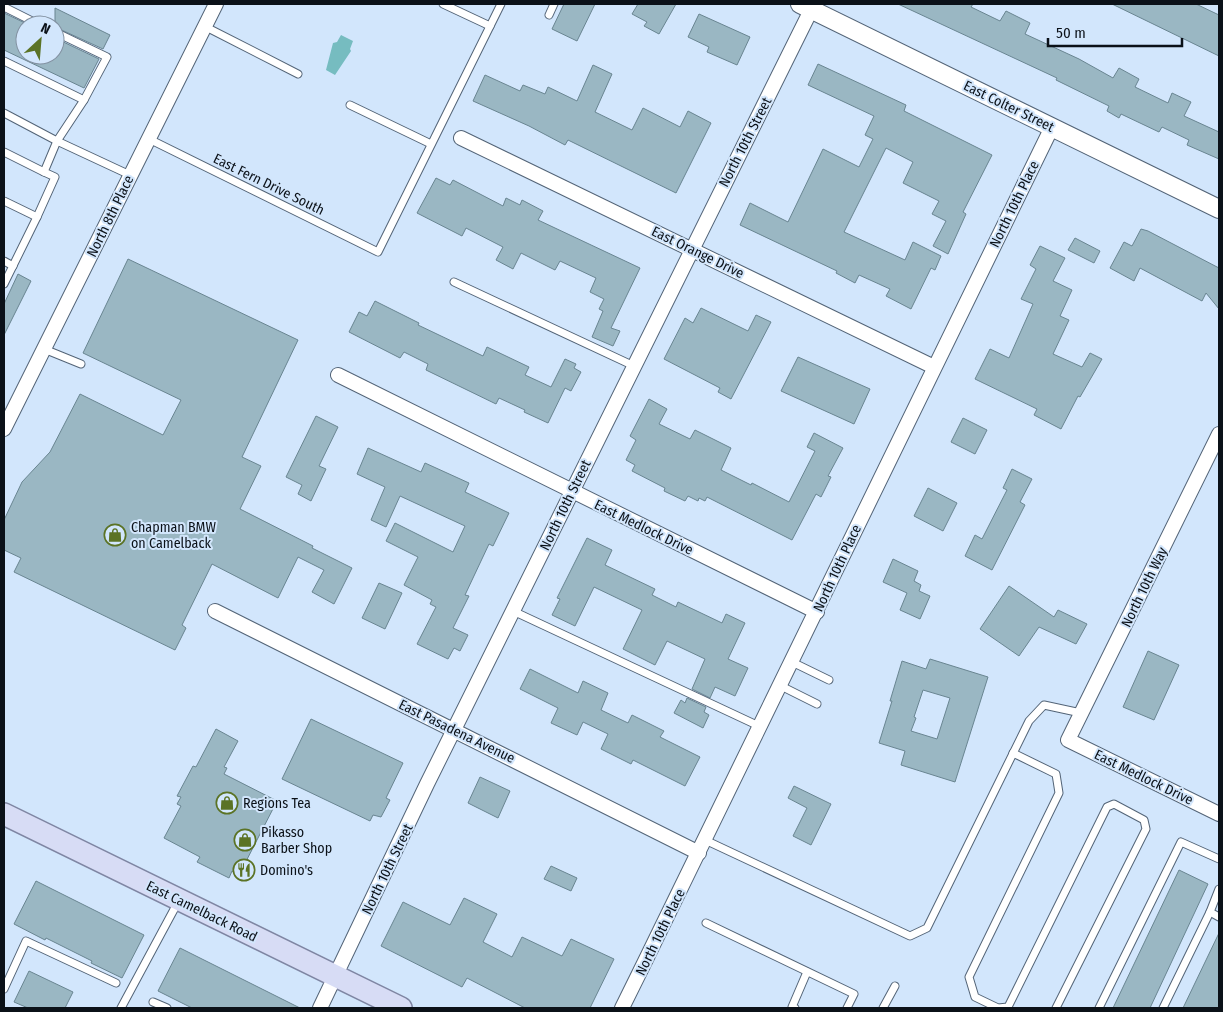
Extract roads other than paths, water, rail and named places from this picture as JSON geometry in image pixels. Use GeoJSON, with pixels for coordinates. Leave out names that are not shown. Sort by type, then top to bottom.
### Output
{"type":"FeatureCollection","features":[{"type":"Feature","properties":{"kind":"main road","name":"East Camelback Road"},"geometry":{"type":"LineString","coordinates":[[4,814],[401,1008]]}},
{"type":"Feature","properties":{"kind":"street","name":"North 8th Place"},"geometry":{"type":"LineString","coordinates":[[4,429],[216,4]]}},
{"type":"Feature","properties":{"kind":"street","name":"East Colter Street"},"geometry":{"type":"LineString","coordinates":[[808,6],[1219,209]]}},
{"type":"Feature","properties":{"kind":"street","name":"North 10th Street"},"geometry":{"type":"LineString","coordinates":[[320,1008],[454,730],[692,249],[808,6]]}},
{"type":"Feature","properties":{"kind":"street","name":"North 10th Place"},"geometry":{"type":"LineString","coordinates":[[622,1008],[781,686],[1052,127]]}},
{"type":"Feature","properties":{"kind":"street","name":"East Orange Drive"},"geometry":{"type":"LineString","coordinates":[[461,138],[934,367]]}},
{"type":"Feature","properties":{"kind":"street","name":"East Medlock Drive"},"geometry":{"type":"LineString","coordinates":[[338,375],[817,612]]}},
{"type":"Feature","properties":{"kind":"street","name":"North 10th Way"},"geometry":{"type":"LineString","coordinates":[[1068,740],[1219,434]]}},
{"type":"Feature","properties":{"kind":"street","name":"East Pasadena Avenue"},"geometry":{"type":"LineString","coordinates":[[215,612],[454,730],[702,846]]}},
{"type":"Feature","properties":{"kind":"street","name":"East Medlock Drive"},"geometry":{"type":"LineString","coordinates":[[1068,740],[1219,814]]}},
{"type":"Feature","properties":{"kind":"lane"},"geometry":{"type":"LineString","coordinates":[[443,4],[490,26]]}},
{"type":"Feature","properties":{"kind":"lane"},"geometry":{"type":"LineString","coordinates":[[350,104],[431,144],[501,4]]}},
{"type":"Feature","properties":{"kind":"lane"},"geometry":{"type":"LineString","coordinates":[[549,15],[554,4]]}},
{"type":"Feature","properties":{"kind":"lane"},"geometry":{"type":"LineString","coordinates":[[4,7],[20,15]]}},
{"type":"Feature","properties":{"kind":"lane"},"geometry":{"type":"LineString","coordinates":[[204,26],[298,74]]}},
{"type":"Feature","properties":{"kind":"lane"},"geometry":{"type":"LineString","coordinates":[[44,172],[57,141],[84,100],[108,57],[65,37]]}},
{"type":"Feature","properties":{"kind":"lane"},"geometry":{"type":"LineString","coordinates":[[4,60],[84,100]]}},
{"type":"Feature","properties":{"kind":"lane"},"geometry":{"type":"LineString","coordinates":[[4,113],[57,141],[130,175]]}},
{"type":"Feature","properties":{"kind":"lane","name":"East Fern Drive South"},"geometry":{"type":"LineString","coordinates":[[149,139],[378,252],[431,144]]}},
{"type":"Feature","properties":{"kind":"lane"},"geometry":{"type":"LineString","coordinates":[[4,152],[55,177],[4,284]]}},
{"type":"Feature","properties":{"kind":"lane"},"geometry":{"type":"LineString","coordinates":[[4,201],[37,217]]}},
{"type":"Feature","properties":{"kind":"lane"},"geometry":{"type":"LineString","coordinates":[[4,261],[12,266]]}},
{"type":"Feature","properties":{"kind":"lane"},"geometry":{"type":"LineString","coordinates":[[454,282],[634,366]]}},
{"type":"Feature","properties":{"kind":"lane"},"geometry":{"type":"LineString","coordinates":[[44,349],[81,364]]}},
{"type":"Feature","properties":{"kind":"lane"},"geometry":{"type":"LineString","coordinates":[[513,611],[760,726]]}},
{"type":"Feature","properties":{"kind":"lane"},"geometry":{"type":"LineString","coordinates":[[792,662],[829,680]]}},
{"type":"Feature","properties":{"kind":"lane"},"geometry":{"type":"LineString","coordinates":[[781,686],[817,704]]}},
{"type":"Feature","properties":{"kind":"lane"},"geometry":{"type":"LineString","coordinates":[[702,846],[910,936],[927,928],[1028,721],[1044,705],[1082,713]]}},
{"type":"Feature","properties":{"kind":"lane"},"geometry":{"type":"LineString","coordinates":[[1013,753],[1056,774],[1059,793],[969,977],[975,997],[998,1008],[1008,1007],[1107,807],[1114,804],[1144,820],[1146,829],[1056,1008]]}},
{"type":"Feature","properties":{"kind":"lane"},"geometry":{"type":"LineString","coordinates":[[1099,1008],[1182,842],[1219,859]]}},
{"type":"Feature","properties":{"kind":"lane"},"geometry":{"type":"LineString","coordinates":[[1162,1008],[1210,912],[1219,889]]}},
{"type":"Feature","properties":{"kind":"lane"},"geometry":{"type":"LineString","coordinates":[[122,1008],[179,900]]}},
{"type":"Feature","properties":{"kind":"lane"},"geometry":{"type":"LineString","coordinates":[[1210,912],[1219,917]]}},
{"type":"Feature","properties":{"kind":"lane"},"geometry":{"type":"LineString","coordinates":[[706,923],[854,994],[846,1008]]}},
{"type":"Feature","properties":{"kind":"lane"},"geometry":{"type":"LineString","coordinates":[[4,988],[26,942],[116,983]]}},
{"type":"Feature","properties":{"kind":"lane"},"geometry":{"type":"LineString","coordinates":[[795,1008],[792,1007],[807,972]]}},
{"type":"Feature","properties":{"kind":"lane"},"geometry":{"type":"LineString","coordinates":[[883,1008],[895,986]]}},
{"type":"Feature","properties":{"kind":"lane"},"geometry":{"type":"LineString","coordinates":[[153,1002],[166,1008]]}},
{"type":"Feature","properties":{"kind":"place","name":"Chapman BMW on Camelback"},"geometry":{"type":"Point","coordinates":[115,535]}},
{"type":"Feature","properties":{"kind":"place","name":"Regions Tea"},"geometry":{"type":"Point","coordinates":[227,803]}},
{"type":"Feature","properties":{"kind":"place","name":"Pikasso Barber Shop"},"geometry":{"type":"Point","coordinates":[245,840]}},
{"type":"Feature","properties":{"kind":"place","name":"Domino's"},"geometry":{"type":"Point","coordinates":[244,870]}}]}
